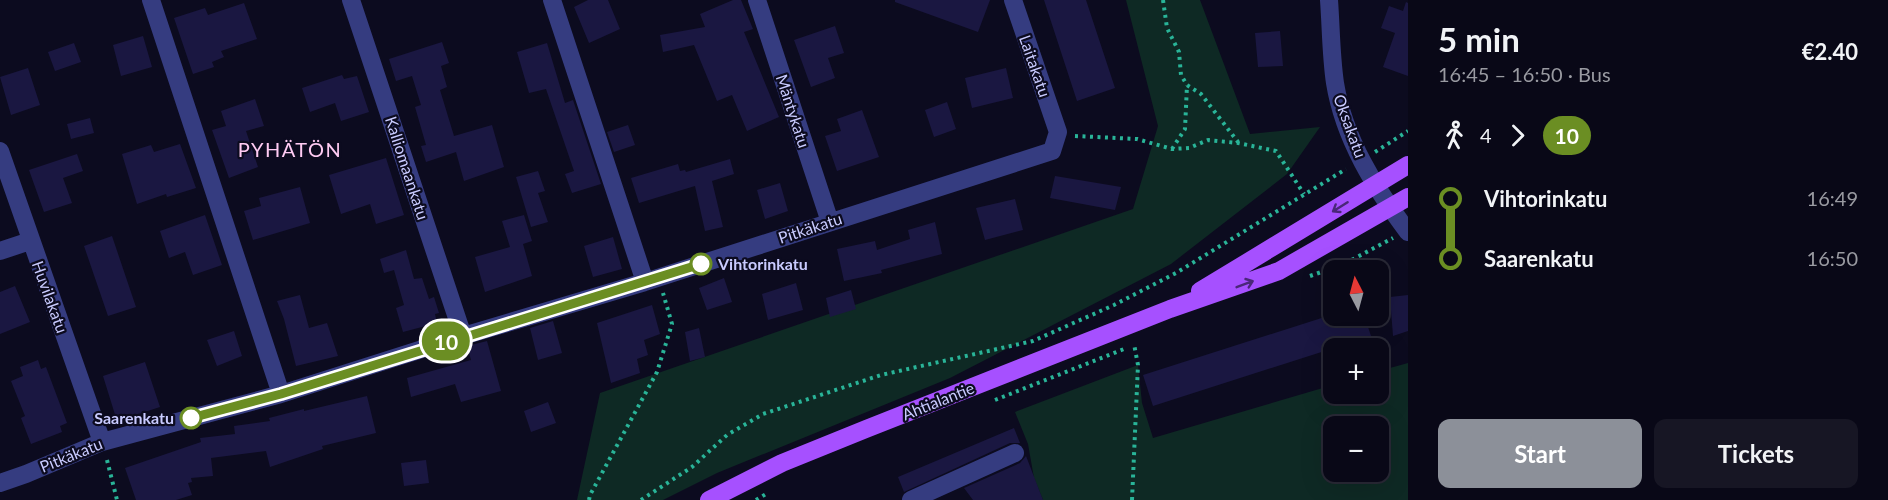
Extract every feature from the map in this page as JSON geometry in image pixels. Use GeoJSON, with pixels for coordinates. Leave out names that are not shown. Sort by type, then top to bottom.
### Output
{"type":"FeatureCollection","features":[{"type":"Feature","properties":{"kind":"main road","name":"Ahtialantie"},"geometry":{"type":"LineString","coordinates":[[1170,309],[1408,165]]}},
{"type":"Feature","properties":{"kind":"main road","name":"Ahtialantie"},"geometry":{"type":"LineString","coordinates":[[709,500],[782,463],[1170,309],[1279,271],[1408,197]]}},
{"type":"Feature","properties":{"kind":"street"},"geometry":{"type":"LineString","coordinates":[[152,0],[281,394]]}},
{"type":"Feature","properties":{"kind":"street","name":"Kalliomaankatu"},"geometry":{"type":"LineString","coordinates":[[351,0],[463,336]]}},
{"type":"Feature","properties":{"kind":"street"},"geometry":{"type":"LineString","coordinates":[[552,0],[652,280]]}},
{"type":"Feature","properties":{"kind":"street","name":"Mäntykatu"},"geometry":{"type":"LineString","coordinates":[[757,0],[830,222]]}},
{"type":"Feature","properties":{"kind":"street","name":"Laitakatu"},"geometry":{"type":"LineString","coordinates":[[1013,0],[1058,132]]}},
{"type":"Feature","properties":{"kind":"street","name":"Oksakatu"},"geometry":{"type":"LineString","coordinates":[[1329,0],[1335,82],[1340,106],[1361,160],[1408,232]]}},
{"type":"Feature","properties":{"kind":"street","name":"Pitkäkatu"},"geometry":{"type":"LineString","coordinates":[[0,483],[102,442],[281,394],[463,336],[652,280],[1052,151],[1058,132]]}},
{"type":"Feature","properties":{"kind":"street","name":"Huvilakatu"},"geometry":{"type":"LineString","coordinates":[[0,152],[102,442]]}},
{"type":"Feature","properties":{"kind":"street"},"geometry":{"type":"LineString","coordinates":[[0,251],[30,241]]}},
{"type":"Feature","properties":{"kind":"street"},"geometry":{"type":"LineString","coordinates":[[911,500],[1015,453]]}},
{"type":"Feature","properties":{"kind":"path"},"geometry":{"type":"LineString","coordinates":[[1163,0],[1167,28],[1179,52],[1181,75],[1186,85],[1185,129],[1172,149]]}},
{"type":"Feature","properties":{"kind":"path"},"geometry":{"type":"LineString","coordinates":[[1186,85],[1201,94],[1238,143]]}},
{"type":"Feature","properties":{"kind":"path"},"geometry":{"type":"LineString","coordinates":[[640,500],[692,466],[727,435],[763,414],[881,375],[1033,341],[1114,305],[1176,273],[1304,194],[1276,151],[1238,143],[1208,140],[1189,148],[1172,149],[1137,139],[1080,137],[1058,132]]}},
{"type":"Feature","properties":{"kind":"path"},"geometry":{"type":"LineString","coordinates":[[589,500],[657,372],[672,324],[652,280]]}},
{"type":"Feature","properties":{"kind":"path"},"geometry":{"type":"LineString","coordinates":[[1132,500],[1138,365],[1134,344]]}},
{"type":"Feature","properties":{"kind":"path"},"geometry":{"type":"LineString","coordinates":[[102,442],[117,500]]}},
{"type":"Feature","properties":{"kind":"green space"},"geometry":{"type":"Polygon","coordinates":[[[1126,0],[1200,0],[1250,134],[1320,127],[1287,174],[1171,264],[950,378],[717,473],[663,500],[577,500],[600,393],[1133,209],[1158,126],[1126,0]]]}},
{"type":"Feature","properties":{"kind":"green space"},"geometry":{"type":"Polygon","coordinates":[[[1408,363],[1408,500],[1043,500],[1034,478],[1028,444],[1015,412],[1138,365],[1142,403],[1153,438],[1323,388],[1323,404],[1389,404],[1389,368],[1408,363]]]}},
{"type":"Feature","properties":{"kind":"building"},"geometry":{"type":"Polygon","coordinates":[[[588,0],[608,0],[620,29],[589,43],[574,7],[588,0]]]}},
{"type":"Feature","properties":{"kind":"building"},"geometry":{"type":"Polygon","coordinates":[[[733,0],[741,0],[753,29],[744,32],[779,117],[747,131],[732,95],[717,101],[694,45],[663,52],[660,35],[705,27],[700,14],[733,0]]]}},
{"type":"Feature","properties":{"kind":"building"},"geometry":{"type":"Polygon","coordinates":[[[895,0],[990,0],[978,32],[895,2],[895,0]]]}},
{"type":"Feature","properties":{"kind":"building"},"geometry":{"type":"Polygon","coordinates":[[[1044,0],[1086,0],[1115,88],[1077,101],[1044,0]]]}},
{"type":"Feature","properties":{"kind":"building"},"geometry":{"type":"Polygon","coordinates":[[[1406,2],[1408,3],[1408,76],[1383,67],[1395,33],[1381,28],[1389,6],[1403,11],[1406,2]]]}},
{"type":"Feature","properties":{"kind":"building"},"geometry":{"type":"Polygon","coordinates":[[[244,3],[257,39],[221,51],[224,57],[212,62],[214,67],[193,74],[174,18],[205,8],[208,15],[244,3]]]}},
{"type":"Feature","properties":{"kind":"building"},"geometry":{"type":"Polygon","coordinates":[[[835,26],[844,53],[828,58],[835,78],[811,87],[794,40],[835,26]]]}},
{"type":"Feature","properties":{"kind":"building"},"geometry":{"type":"Polygon","coordinates":[[[1280,31],[1283,66],[1258,67],[1255,33],[1280,31]]]}},
{"type":"Feature","properties":{"kind":"building"},"geometry":{"type":"Polygon","coordinates":[[[143,36],[152,67],[121,76],[113,45],[143,36]]]}},
{"type":"Feature","properties":{"kind":"building"},"geometry":{"type":"Polygon","coordinates":[[[442,42],[449,63],[441,66],[447,87],[440,90],[454,136],[492,125],[504,167],[464,181],[456,152],[426,162],[421,146],[426,145],[415,107],[421,105],[412,76],[396,81],[389,59],[442,42]]]}},
{"type":"Feature","properties":{"kind":"building"},"geometry":{"type":"Polygon","coordinates":[[[74,43],[81,62],[55,71],[48,52],[74,43]]]}},
{"type":"Feature","properties":{"kind":"building"},"geometry":{"type":"Polygon","coordinates":[[[547,43],[565,103],[573,100],[601,184],[572,193],[565,174],[574,171],[546,89],[529,93],[517,52],[547,43]]]}},
{"type":"Feature","properties":{"kind":"building"},"geometry":{"type":"Polygon","coordinates":[[[28,68],[40,105],[11,115],[0,77],[28,68]]]}},
{"type":"Feature","properties":{"kind":"building"},"geometry":{"type":"Polygon","coordinates":[[[1006,68],[1013,98],[972,108],[965,78],[1006,68]]]}},
{"type":"Feature","properties":{"kind":"building"},"geometry":{"type":"Polygon","coordinates":[[[342,75],[344,79],[357,76],[369,112],[341,121],[335,103],[310,112],[302,88],[342,75]]]}},
{"type":"Feature","properties":{"kind":"building"},"geometry":{"type":"Polygon","coordinates":[[[255,99],[264,126],[246,131],[258,167],[229,178],[212,130],[226,126],[221,111],[255,99]]]}},
{"type":"Feature","properties":{"kind":"building"},"geometry":{"type":"Polygon","coordinates":[[[947,102],[956,129],[934,137],[925,110],[947,102]]]}},
{"type":"Feature","properties":{"kind":"building"},"geometry":{"type":"Polygon","coordinates":[[[862,110],[879,157],[837,171],[825,136],[841,131],[837,119],[862,110]]]}},
{"type":"Feature","properties":{"kind":"building"},"geometry":{"type":"Polygon","coordinates":[[[90,118],[94,133],[71,139],[67,124],[90,118]]]}},
{"type":"Feature","properties":{"kind":"building"},"geometry":{"type":"Polygon","coordinates":[[[628,125],[635,145],[614,152],[607,132],[628,125]]]}},
{"type":"Feature","properties":{"kind":"building"},"geometry":{"type":"Polygon","coordinates":[[[180,144],[196,188],[167,197],[166,194],[137,204],[122,154],[151,145],[154,152],[180,144]]]}},
{"type":"Feature","properties":{"kind":"building"},"geometry":{"type":"Polygon","coordinates":[[[77,154],[83,171],[63,178],[72,203],[44,212],[29,170],[77,154]]]}},
{"type":"Feature","properties":{"kind":"building"},"geometry":{"type":"Polygon","coordinates":[[[386,158],[404,215],[376,224],[370,204],[341,214],[329,175],[386,158]]]}},
{"type":"Feature","properties":{"kind":"building"},"geometry":{"type":"Polygon","coordinates":[[[730,159],[734,174],[712,181],[723,227],[705,231],[695,186],[639,203],[631,178],[678,164],[680,171],[685,170],[686,172],[730,159]]]}},
{"type":"Feature","properties":{"kind":"building"},"geometry":{"type":"Polygon","coordinates":[[[538,171],[545,191],[538,193],[548,222],[531,227],[516,177],[538,171]]]}},
{"type":"Feature","properties":{"kind":"building"},"geometry":{"type":"Polygon","coordinates":[[[1055,176],[1121,187],[1115,210],[1050,198],[1055,176]]]}},
{"type":"Feature","properties":{"kind":"building"},"geometry":{"type":"Polygon","coordinates":[[[780,183],[788,211],[765,219],[757,190],[780,183]]]}},
{"type":"Feature","properties":{"kind":"building"},"geometry":{"type":"Polygon","coordinates":[[[300,187],[310,223],[253,240],[244,211],[261,206],[259,198],[300,187]]]}},
{"type":"Feature","properties":{"kind":"building"},"geometry":{"type":"Polygon","coordinates":[[[1015,199],[1023,230],[985,240],[976,208],[1015,199]]]}},
{"type":"Feature","properties":{"kind":"building"},"geometry":{"type":"Polygon","coordinates":[[[205,215],[222,265],[193,275],[185,252],[169,258],[160,231],[205,215]]]}},
{"type":"Feature","properties":{"kind":"building"},"geometry":{"type":"Polygon","coordinates":[[[524,215],[532,241],[523,244],[532,276],[485,292],[475,257],[510,247],[502,221],[524,215]]]}},
{"type":"Feature","properties":{"kind":"building"},"geometry":{"type":"Polygon","coordinates":[[[935,222],[942,254],[881,270],[882,273],[844,281],[837,249],[875,241],[877,250],[910,239],[908,230],[935,222]]]}},
{"type":"Feature","properties":{"kind":"building"},"geometry":{"type":"Polygon","coordinates":[[[112,236],[136,307],[108,316],[84,246],[112,236]]]}},
{"type":"Feature","properties":{"kind":"building"},"geometry":{"type":"Polygon","coordinates":[[[613,237],[622,269],[593,277],[584,246],[613,237]]]}},
{"type":"Feature","properties":{"kind":"building"},"geometry":{"type":"Polygon","coordinates":[[[406,250],[414,279],[422,278],[429,299],[434,297],[439,313],[435,314],[437,323],[403,332],[396,308],[404,305],[394,270],[384,273],[380,259],[406,250]]]}},
{"type":"Feature","properties":{"kind":"building"},"geometry":{"type":"Polygon","coordinates":[[[724,278],[732,302],[707,310],[699,288],[724,278]]]}},
{"type":"Feature","properties":{"kind":"building"},"geometry":{"type":"Polygon","coordinates":[[[796,283],[803,310],[768,320],[762,294],[796,283]]]}},
{"type":"Feature","properties":{"kind":"building"},"geometry":{"type":"Polygon","coordinates":[[[15,286],[30,322],[0,334],[0,292],[15,286]]]}},
{"type":"Feature","properties":{"kind":"building"},"geometry":{"type":"Polygon","coordinates":[[[851,290],[856,309],[830,317],[826,298],[851,290]]]}},
{"type":"Feature","properties":{"kind":"building"},"geometry":{"type":"Polygon","coordinates":[[[300,295],[309,328],[327,323],[338,356],[296,366],[277,301],[300,295]]]}},
{"type":"Feature","properties":{"kind":"building"},"geometry":{"type":"Polygon","coordinates":[[[1408,295],[1408,331],[1393,336],[1390,297],[1408,295]]]}},
{"type":"Feature","properties":{"kind":"building"},"geometry":{"type":"Polygon","coordinates":[[[652,305],[660,334],[644,340],[648,355],[637,359],[640,373],[611,383],[597,323],[652,305]]]}},
{"type":"Feature","properties":{"kind":"building"},"geometry":{"type":"Polygon","coordinates":[[[1323,318],[1323,326],[1368,326],[1372,338],[1323,338],[1323,352],[1153,406],[1143,375],[1323,318]]]}},
{"type":"Feature","properties":{"kind":"building"},"geometry":{"type":"Polygon","coordinates":[[[553,321],[562,353],[538,360],[530,328],[553,321]]]}},
{"type":"Feature","properties":{"kind":"building"},"geometry":{"type":"Polygon","coordinates":[[[699,328],[705,357],[690,361],[685,332],[699,328]]]}},
{"type":"Feature","properties":{"kind":"building"},"geometry":{"type":"Polygon","coordinates":[[[234,331],[242,356],[217,366],[207,340],[234,331]]]}},
{"type":"Feature","properties":{"kind":"building"},"geometry":{"type":"Polygon","coordinates":[[[487,341],[501,391],[461,402],[455,384],[411,397],[407,378],[471,360],[467,346],[487,341]]]}},
{"type":"Feature","properties":{"kind":"building"},"geometry":{"type":"Polygon","coordinates":[[[38,360],[41,369],[46,367],[67,423],[60,426],[62,432],[31,444],[21,418],[25,416],[11,381],[23,376],[20,367],[38,360]]]}},
{"type":"Feature","properties":{"kind":"building"},"geometry":{"type":"Polygon","coordinates":[[[145,362],[160,407],[117,421],[103,376],[145,362]]]}},
{"type":"Feature","properties":{"kind":"building"},"geometry":{"type":"Polygon","coordinates":[[[367,396],[376,433],[322,446],[323,449],[270,467],[266,451],[211,458],[213,476],[191,478],[192,482],[188,483],[192,495],[176,500],[136,500],[125,468],[201,442],[200,438],[235,434],[234,426],[270,421],[269,418],[367,396]]]}},
{"type":"Feature","properties":{"kind":"building"},"geometry":{"type":"Polygon","coordinates":[[[548,402],[556,423],[531,432],[524,411],[548,402]]]}},
{"type":"Feature","properties":{"kind":"building"},"geometry":{"type":"Polygon","coordinates":[[[1014,428],[1020,443],[1010,443],[904,492],[898,477],[1014,428]]]}},
{"type":"Feature","properties":{"kind":"building"},"geometry":{"type":"Polygon","coordinates":[[[1026,456],[1043,500],[973,500],[964,488],[1020,463],[1026,456]]]}},
{"type":"Feature","properties":{"kind":"building"},"geometry":{"type":"Polygon","coordinates":[[[426,460],[429,483],[404,486],[401,463],[426,460]]]}},
{"type":"Feature","properties":{"kind":"bus line","name":"10"},"geometry":{"type":"LineString","coordinates":[[191,418],[281,394],[701,264]]}},
{"type":"Feature","properties":{"kind":"place","name":"Vihtorinkatu"},"geometry":{"type":"Point","coordinates":[701,264]}},
{"type":"Feature","properties":{"kind":"place","name":"Saarenkatu"},"geometry":{"type":"Point","coordinates":[191,418]}},
{"type":"Feature","properties":{"kind":"district","name":"PYHÄTÖN"},"geometry":{"type":"Point","coordinates":[290,150]}}]}
